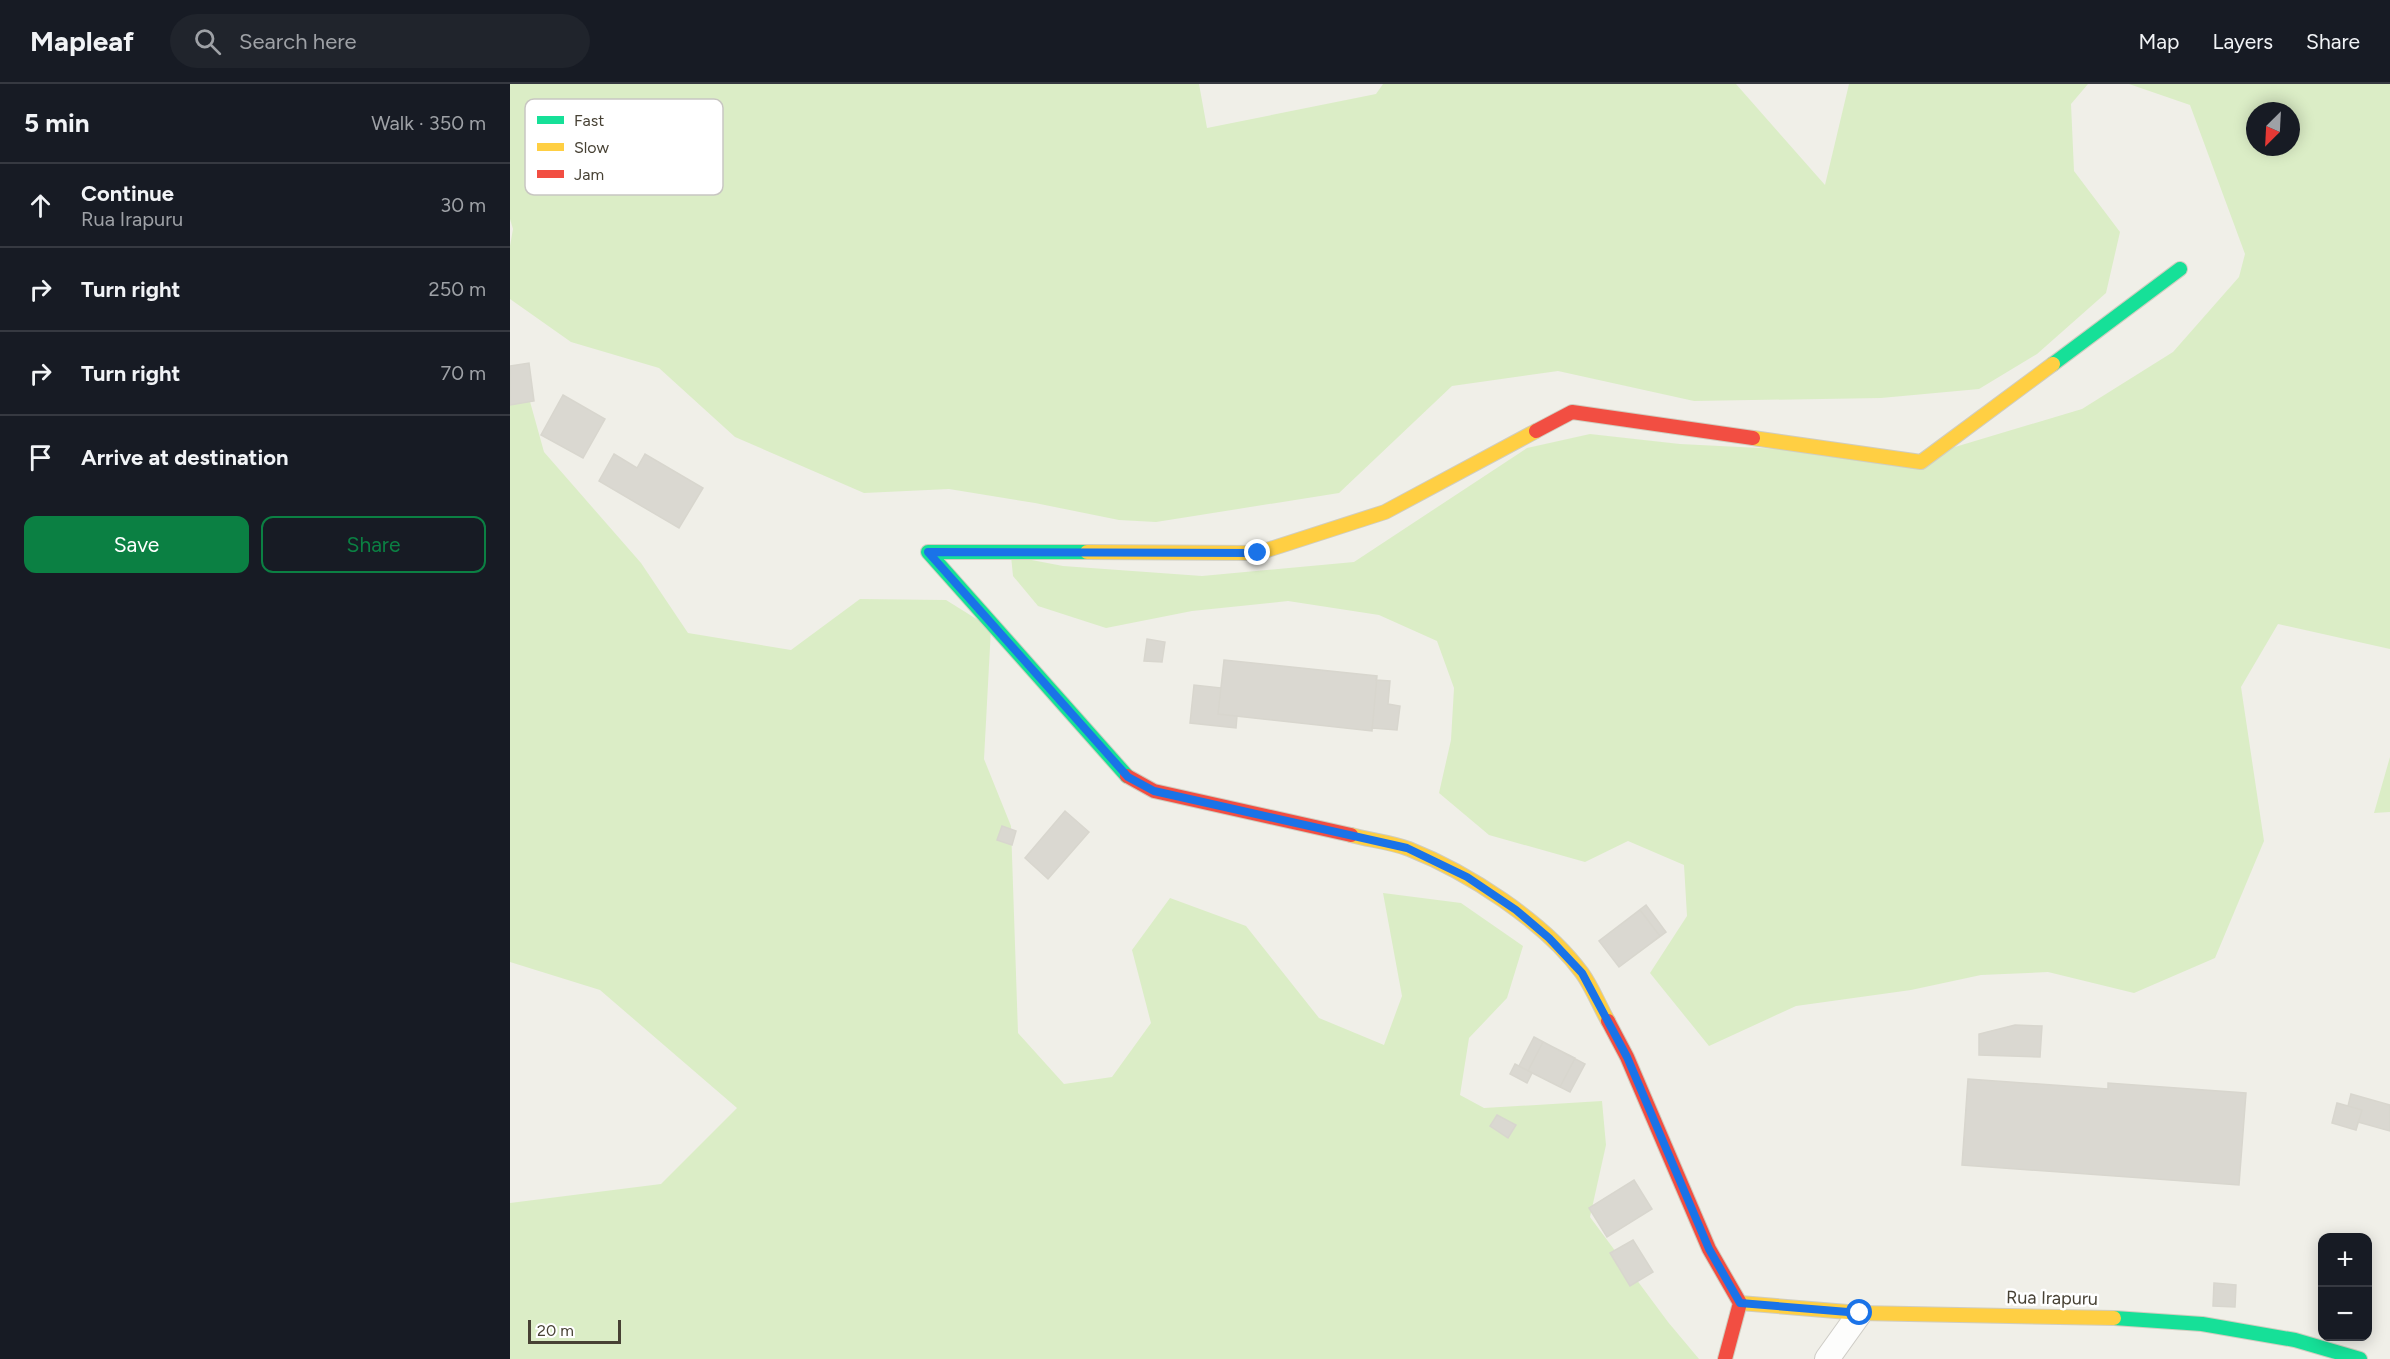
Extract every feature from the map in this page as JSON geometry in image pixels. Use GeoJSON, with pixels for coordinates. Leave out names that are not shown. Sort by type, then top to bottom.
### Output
{"type":"FeatureCollection","features":[{"type":"Feature","properties":{"kind":"street"},"geometry":{"type":"LineString","coordinates":[[1725,1359],[1740,1303],[1709,1249],[1627,1057],[1582,973],[1549,938],[1516,910],[1467,877],[1407,848],[1154,791],[1128,777],[928,552],[1258,553],[1385,512],[1572,412],[1921,462],[2180,269]]}},
{"type":"Feature","properties":{"kind":"street","name":"Rua Irapuru"},"geometry":{"type":"LineString","coordinates":[[1740,1303],[1860,1313],[2083,1316],[2202,1324],[2295,1340],[2360,1359]]}},
{"type":"Feature","properties":{"kind":"street"},"geometry":{"type":"LineString","coordinates":[[1827,1359],[1860,1313]]}},
{"type":"Feature","properties":{"kind":"green space"},"geometry":{"type":"Polygon","coordinates":[[[510,84],[1199,84],[1207,128],[1376,94],[1383,84],[1736,84],[1825,185],[1849,84],[2088,84],[2071,104],[2074,171],[2120,232],[2106,293],[2037,354],[1979,389],[1881,398],[1694,401],[1558,371],[1452,386],[1339,493],[1156,522],[1119,520],[949,489],[864,493],[735,437],[659,368],[571,342],[510,299],[510,246],[513,229],[510,219],[510,84]]]}},
{"type":"Feature","properties":{"kind":"green space"},"geometry":{"type":"Polygon","coordinates":[[[2129,84],[2390,84],[2390,649],[2278,624],[2241,687],[2264,841],[2215,958],[2134,993],[2048,972],[1981,975],[1911,990],[1796,1006],[1709,1046],[1650,973],[1687,916],[1684,865],[1628,841],[1585,862],[1489,835],[1439,793],[1451,740],[1454,688],[1437,641],[1379,615],[1288,601],[1192,611],[1106,628],[1038,606],[1013,576],[1011,556],[1063,566],[1202,576],[1354,562],[1527,448],[1590,434],[1680,444],[1925,456],[2082,409],[2173,352],[2239,277],[2245,254],[2190,105],[2129,84]]]}},
{"type":"Feature","properties":{"kind":"green space"},"geometry":{"type":"Polygon","coordinates":[[[510,383],[529,398],[544,452],[641,563],[688,633],[791,650],[860,599],[946,600],[991,628],[984,759],[1011,826],[1018,1033],[1064,1084],[1112,1077],[1151,1023],[1132,950],[1170,898],[1246,926],[1319,1018],[1384,1045],[1402,996],[1383,893],[1461,903],[1523,946],[1507,998],[1469,1038],[1460,1095],[1484,1108],[1602,1101],[1606,1145],[1590,1217],[1668,1322],[1699,1359],[510,1359],[510,1203],[661,1184],[737,1108],[600,990],[510,962],[510,383]]]}},
{"type":"Feature","properties":{"kind":"green space"},"geometry":{"type":"Polygon","coordinates":[[[2390,757],[2390,812],[2374,813],[2390,757]]]}},
{"type":"Feature","properties":{"kind":"building"},"geometry":{"type":"Polygon","coordinates":[[[529,363],[534,401],[510,405],[510,366],[529,363]]]}},
{"type":"Feature","properties":{"kind":"building"},"geometry":{"type":"Polygon","coordinates":[[[563,395],[605,419],[583,458],[541,435],[563,395]]]}},
{"type":"Feature","properties":{"kind":"building"},"geometry":{"type":"Polygon","coordinates":[[[614,454],[637,468],[645,454],[703,488],[679,528],[599,481],[614,454]]]}},
{"type":"Feature","properties":{"kind":"building"},"geometry":{"type":"Polygon","coordinates":[[[1147,639],[1165,642],[1162,662],[1144,661],[1147,639]]]}},
{"type":"Feature","properties":{"kind":"building"},"geometry":{"type":"Polygon","coordinates":[[[1224,660],[1377,676],[1376,680],[1390,681],[1388,704],[1400,706],[1397,730],[1372,728],[1372,731],[1237,716],[1236,728],[1190,723],[1194,685],[1221,688],[1224,660]]]}},
{"type":"Feature","properties":{"kind":"building"},"geometry":{"type":"Polygon","coordinates":[[[1224,660],[1377,676],[1372,731],[1218,714],[1224,660]]]}},
{"type":"Feature","properties":{"kind":"building"},"geometry":{"type":"Polygon","coordinates":[[[1065,811],[1089,832],[1048,879],[1025,858],[1065,811]]]}},
{"type":"Feature","properties":{"kind":"building"},"geometry":{"type":"Polygon","coordinates":[[[1002,826],[1016,831],[1012,845],[997,840],[1002,826]]]}},
{"type":"Feature","properties":{"kind":"building"},"geometry":{"type":"Polygon","coordinates":[[[1646,905],[1666,932],[1619,967],[1599,941],[1646,905]]]}},
{"type":"Feature","properties":{"kind":"building"},"geometry":{"type":"Polygon","coordinates":[[[1640,910],[1660,936],[1619,967],[1599,941],[1640,910]]]}},
{"type":"Feature","properties":{"kind":"building"},"geometry":{"type":"Polygon","coordinates":[[[2015,1025],[2042,1026],[2040,1057],[1979,1055],[1979,1034],[2015,1025]]]}},
{"type":"Feature","properties":{"kind":"building"},"geometry":{"type":"Polygon","coordinates":[[[1534,1037],[1585,1064],[1570,1092],[1519,1066],[1534,1037]]]}},
{"type":"Feature","properties":{"kind":"building"},"geometry":{"type":"Polygon","coordinates":[[[1543,1042],[1575,1058],[1560,1087],[1528,1071],[1543,1042]]]}},
{"type":"Feature","properties":{"kind":"building"},"geometry":{"type":"Polygon","coordinates":[[[1515,1064],[1532,1073],[1527,1083],[1510,1074],[1515,1064]]]}},
{"type":"Feature","properties":{"kind":"building"},"geometry":{"type":"Polygon","coordinates":[[[1968,1079],[2108,1089],[2108,1083],[2246,1093],[2239,1185],[1962,1165],[1968,1079]]]}},
{"type":"Feature","properties":{"kind":"building"},"geometry":{"type":"Polygon","coordinates":[[[2351,1094],[2390,1105],[2390,1131],[2358,1122],[2356,1130],[2332,1123],[2337,1103],[2348,1106],[2351,1094]]]}},
{"type":"Feature","properties":{"kind":"building"},"geometry":{"type":"Polygon","coordinates":[[[2337,1103],[2362,1110],[2356,1130],[2332,1123],[2337,1103]]]}},
{"type":"Feature","properties":{"kind":"building"},"geometry":{"type":"Polygon","coordinates":[[[1497,1115],[1516,1125],[1508,1138],[1490,1126],[1497,1115]]]}},
{"type":"Feature","properties":{"kind":"building"},"geometry":{"type":"Polygon","coordinates":[[[1634,1180],[1652,1209],[1607,1237],[1589,1208],[1634,1180]]]}},
{"type":"Feature","properties":{"kind":"building"},"geometry":{"type":"Polygon","coordinates":[[[1633,1240],[1653,1272],[1630,1286],[1610,1253],[1633,1240]]]}},
{"type":"Feature","properties":{"kind":"building"},"geometry":{"type":"Polygon","coordinates":[[[2214,1283],[2236,1285],[2235,1307],[2213,1306],[2214,1283]]]}},
{"type":"Feature","properties":{"kind":"traffic: fast"},"geometry":{"type":"LineString","coordinates":[[2053,364],[2180,269]]}},
{"type":"Feature","properties":{"kind":"traffic: fast"},"geometry":{"type":"LineString","coordinates":[[1087,552],[928,552],[1127,776]]}},
{"type":"Feature","properties":{"kind":"traffic: fast"},"geometry":{"type":"LineString","coordinates":[[2114,1318],[2202,1324],[2295,1340],[2360,1359]]}},
{"type":"Feature","properties":{"kind":"traffic: slow"},"geometry":{"type":"LineString","coordinates":[[1753,438],[1921,462],[2053,364]]}},
{"type":"Feature","properties":{"kind":"traffic: slow"},"geometry":{"type":"LineString","coordinates":[[1087,552],[1258,553],[1385,512],[1536,431]]}},
{"type":"Feature","properties":{"kind":"traffic: slow"},"geometry":{"type":"LineString","coordinates":[[1351,835],[1409,849],[1455,871],[1503,900],[1526,917],[1566,954],[1586,978],[1608,1021]]}},
{"type":"Feature","properties":{"kind":"traffic: slow"},"geometry":{"type":"LineString","coordinates":[[1740,1303],[1860,1313],[2114,1318]]}},
{"type":"Feature","properties":{"kind":"traffic: jam"},"geometry":{"type":"LineString","coordinates":[[1536,431],[1572,412],[1753,438]]}},
{"type":"Feature","properties":{"kind":"traffic: jam"},"geometry":{"type":"LineString","coordinates":[[1127,776],[1154,791],[1351,835]]}},
{"type":"Feature","properties":{"kind":"traffic: jam"},"geometry":{"type":"LineString","coordinates":[[1608,1021],[1627,1057],[1709,1249],[1740,1303],[1725,1359]]}},
{"type":"Feature","properties":{"kind":"route"},"geometry":{"type":"LineString","coordinates":[[1258,553],[928,552],[1128,777],[1154,791],[1193,801],[1407,848],[1467,877],[1516,910],[1549,938],[1582,973],[1627,1057],[1709,1249],[1740,1303],[1860,1313]]}}]}
